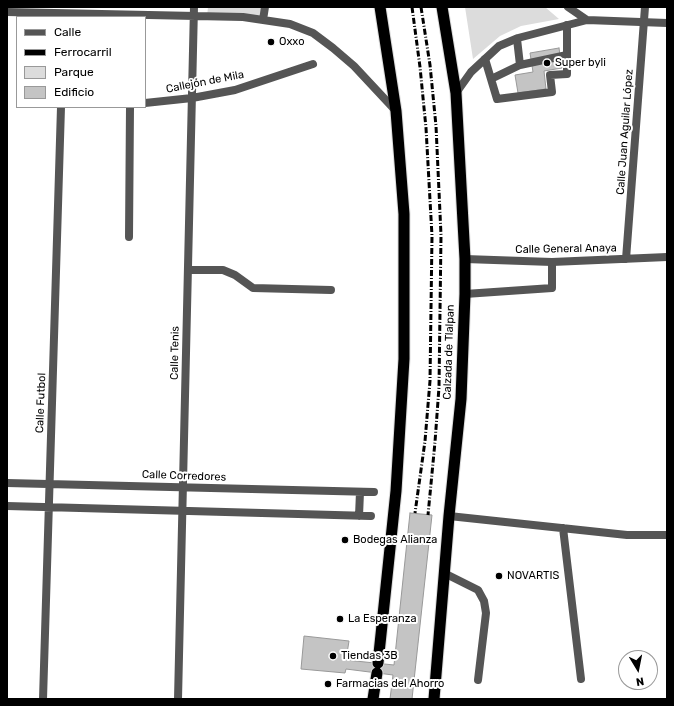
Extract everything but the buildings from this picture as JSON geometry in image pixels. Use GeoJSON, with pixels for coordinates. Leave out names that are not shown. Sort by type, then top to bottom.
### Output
{"type":"FeatureCollection","features":[{"type":"Feature","properties":{"kind":"highway"},"geometry":{"type":"LineString","coordinates":[[373,699],[396,491],[404,359],[404,214],[396,111],[380,7]]}},
{"type":"Feature","properties":{"kind":"highway","name":"Calzada de Tlalpan"},"geometry":{"type":"LineString","coordinates":[[434,699],[449,516],[461,399],[465,294],[465,259],[456,93],[442,7]]}},
{"type":"Feature","properties":{"kind":"street","name":"Calle Tenis"},"geometry":{"type":"LineString","coordinates":[[178,699],[194,7]]}},
{"type":"Feature","properties":{"kind":"street"},"geometry":{"type":"LineString","coordinates":[[263,20],[265,7]]}},
{"type":"Feature","properties":{"kind":"street"},"geometry":{"type":"LineString","coordinates":[[568,7],[587,20]]}},
{"type":"Feature","properties":{"kind":"street","name":"Calle Juan Aguilar López"},"geometry":{"type":"LineString","coordinates":[[626,259],[645,7]]}},
{"type":"Feature","properties":{"kind":"street"},"geometry":{"type":"LineString","coordinates":[[7,12],[64,12],[243,18],[290,24],[313,33],[333,48],[354,66],[396,111]]}},
{"type":"Feature","properties":{"kind":"street"},"geometry":{"type":"LineString","coordinates":[[456,93],[471,72],[499,46],[517,39],[587,20],[667,23]]}},
{"type":"Feature","properties":{"kind":"street"},"geometry":{"type":"LineString","coordinates":[[485,60],[497,99],[552,92],[550,75],[567,74],[567,25]]}},
{"type":"Feature","properties":{"kind":"street"},"geometry":{"type":"LineString","coordinates":[[517,39],[520,65]]}},
{"type":"Feature","properties":{"kind":"street"},"geometry":{"type":"LineString","coordinates":[[491,79],[520,65],[567,55]]}},
{"type":"Feature","properties":{"kind":"street","name":"Callejón de Mila"},"geometry":{"type":"LineString","coordinates":[[146,103],[192,98],[235,90],[313,64]]}},
{"type":"Feature","properties":{"kind":"street","name":"Calle Futbol"},"geometry":{"type":"LineString","coordinates":[[43,699],[61,108]]}},
{"type":"Feature","properties":{"kind":"street"},"geometry":{"type":"LineString","coordinates":[[129,237],[130,108]]}},
{"type":"Feature","properties":{"kind":"street","name":"Calle General Anaya"},"geometry":{"type":"LineString","coordinates":[[465,259],[552,262],[667,257]]}},
{"type":"Feature","properties":{"kind":"street"},"geometry":{"type":"LineString","coordinates":[[465,294],[552,288],[552,262]]}},
{"type":"Feature","properties":{"kind":"street"},"geometry":{"type":"LineString","coordinates":[[188,270],[223,270],[230,272],[253,288],[331,290]]}},
{"type":"Feature","properties":{"kind":"street","name":"Calle Corredores"},"geometry":{"type":"LineString","coordinates":[[7,483],[374,492]]}},
{"type":"Feature","properties":{"kind":"street"},"geometry":{"type":"LineString","coordinates":[[359,516],[360,492]]}},
{"type":"Feature","properties":{"kind":"street"},"geometry":{"type":"LineString","coordinates":[[7,506],[371,516]]}},
{"type":"Feature","properties":{"kind":"street"},"geometry":{"type":"LineString","coordinates":[[449,516],[627,535],[667,535]]}},
{"type":"Feature","properties":{"kind":"street"},"geometry":{"type":"LineString","coordinates":[[563,528],[581,679]]}},
{"type":"Feature","properties":{"kind":"street"},"geometry":{"type":"LineString","coordinates":[[444,572],[478,590],[484,601],[486,613],[478,680]]}},
{"type":"Feature","properties":{"kind":"green space"},"geometry":{"type":"Polygon","coordinates":[[[208,7],[265,7],[263,18],[207,17],[208,7]]]}},
{"type":"Feature","properties":{"kind":"green space"},"geometry":{"type":"Polygon","coordinates":[[[465,7],[545,7],[559,19],[521,26],[500,36],[473,59],[465,7]]]}},
{"type":"Feature","properties":{"kind":"railway"},"geometry":{"type":"LineString","coordinates":[[412,7],[426,128],[432,236],[430,381],[425,441],[415,513]]}},
{"type":"Feature","properties":{"kind":"railway"},"geometry":{"type":"LineString","coordinates":[[421,7],[430,65],[436,126],[441,235],[439,387],[428,515]]}},
{"type":"Feature","properties":{"kind":"place","name":"Oxxo"},"geometry":{"type":"Point","coordinates":[271,42]}},
{"type":"Feature","properties":{"kind":"place","name":"Super byli"},"geometry":{"type":"Point","coordinates":[547,63]}},
{"type":"Feature","properties":{"kind":"place","name":"Bodegas Alianza"},"geometry":{"type":"Point","coordinates":[345,540]}},
{"type":"Feature","properties":{"kind":"place","name":"NOVARTIS"},"geometry":{"type":"Point","coordinates":[499,576]}},
{"type":"Feature","properties":{"kind":"place","name":"La Esperanza"},"geometry":{"type":"Point","coordinates":[340,619]}},
{"type":"Feature","properties":{"kind":"place","name":"Tiendas 3B"},"geometry":{"type":"Point","coordinates":[333,656]}},
{"type":"Feature","properties":{"kind":"place","name":"Farmacias del Ahorro"},"geometry":{"type":"Point","coordinates":[328,684]}}]}
